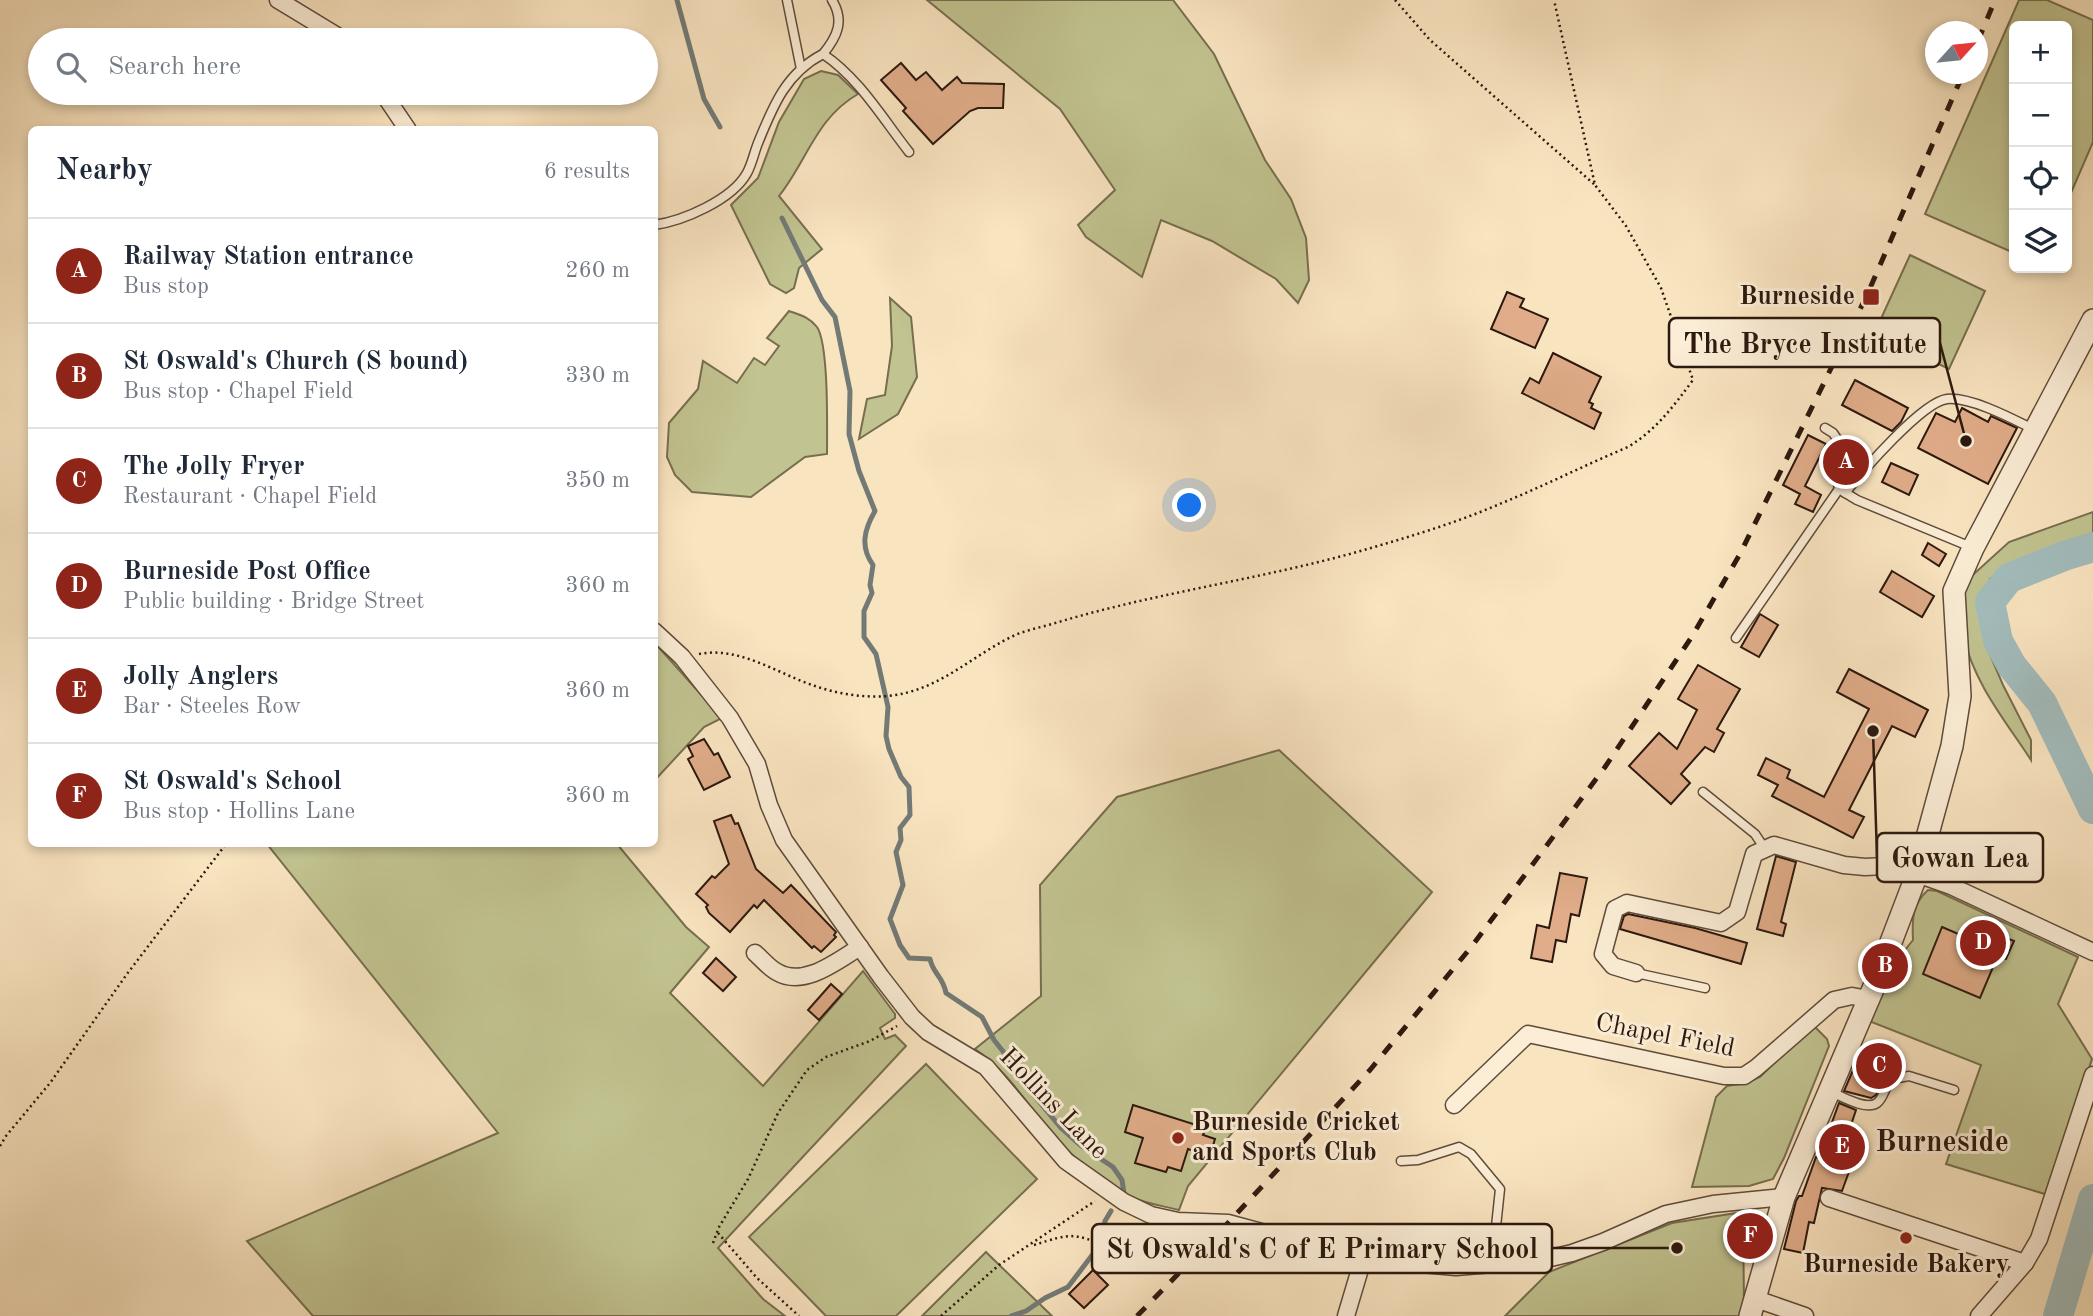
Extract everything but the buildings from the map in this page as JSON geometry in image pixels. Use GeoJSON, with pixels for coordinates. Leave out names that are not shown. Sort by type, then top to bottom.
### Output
{"type":"FeatureCollection","features":[{"type":"Feature","properties":{"kind":"street"},"geometry":{"type":"LineString","coordinates":[[278,0],[324,28]]}},
{"type":"Feature","properties":{"kind":"street"},"geometry":{"type":"LineString","coordinates":[[391,105],[405,126]]}},
{"type":"Feature","properties":{"kind":"street"},"geometry":{"type":"LineString","coordinates":[[1805,1316],[1753,1308],[1784,1198],[1868,999],[1917,874],[1952,746],[1960,696],[1954,591],[1973,548],[2093,320]]}},
{"type":"Feature","properties":{"kind":"street","name":"Hollins Lane"},"geometry":{"type":"LineString","coordinates":[[658,635],[682,657],[715,697],[744,740],[757,764],[784,840],[912,1017],[928,1032],[986,1067],[1066,1161],[1135,1208],[1178,1221],[1228,1223],[1363,1259],[1456,1267],[1542,1260],[1573,1253],[1666,1214],[1713,1204],[1784,1198]]}},
{"type":"Feature","properties":{"kind":"street"},"geometry":{"type":"LineString","coordinates":[[1636,973],[1613,966],[1602,954],[1615,909],[1627,903],[1721,923],[1737,912],[1754,854],[1774,845],[1844,864],[1885,866],[1917,874],[1951,886],[2093,952]]}},
{"type":"Feature","properties":{"kind":"street"},"geometry":{"type":"LineString","coordinates":[[755,953],[776,972],[792,978],[812,974],[860,947]]}},
{"type":"Feature","properties":{"kind":"street","name":"Chapel Field"},"geometry":{"type":"LineString","coordinates":[[1454,1105],[1528,1034],[1724,1076],[1744,1076],[1834,1000],[1852,996],[1868,999]]}},
{"type":"Feature","properties":{"kind":"street"},"geometry":{"type":"LineString","coordinates":[[1979,1316],[2025,1263],[2039,1240],[2093,1075]]}},
{"type":"Feature","properties":{"kind":"street"},"geometry":{"type":"LineString","coordinates":[[1829,1198],[2025,1263]]}},
{"type":"Feature","properties":{"kind":"street"},"geometry":{"type":"LineString","coordinates":[[1346,1316],[1363,1259]]}},
{"type":"Feature","properties":{"kind":"lane"},"geometry":{"type":"LineString","coordinates":[[786,0],[801,69]]}},
{"type":"Feature","properties":{"kind":"lane"},"geometry":{"type":"LineString","coordinates":[[658,225],[671,223],[720,200],[746,175],[785,85],[810,61],[823,54],[836,38],[839,11],[832,0]]}},
{"type":"Feature","properties":{"kind":"lane"},"geometry":{"type":"LineString","coordinates":[[823,54],[858,86],[909,152]]}},
{"type":"Feature","properties":{"kind":"lane"},"geometry":{"type":"LineString","coordinates":[[1736,638],[1842,491],[1914,420],[1941,400],[1950,399],[1998,411],[2035,430]]}},
{"type":"Feature","properties":{"kind":"lane"},"geometry":{"type":"LineString","coordinates":[[1825,428],[1833,433],[1842,446],[1835,469],[1842,491],[1857,500],[1973,548]]}},
{"type":"Feature","properties":{"kind":"lane"},"geometry":{"type":"LineString","coordinates":[[1703,792],[1755,834],[1765,849]]}},
{"type":"Feature","properties":{"kind":"lane"},"geometry":{"type":"LineString","coordinates":[[1636,973],[1705,988]]}},
{"type":"Feature","properties":{"kind":"lane"},"geometry":{"type":"LineString","coordinates":[[1829,1091],[1864,1105],[1872,1105],[1880,1101],[1892,1079],[1903,1075],[1954,1090]]}},
{"type":"Feature","properties":{"kind":"lane"},"geometry":{"type":"LineString","coordinates":[[1401,1161],[1418,1160],[1459,1147],[1471,1154],[1500,1189],[1492,1264]]}},
{"type":"Feature","properties":{"kind":"path"},"geometry":{"type":"LineString","coordinates":[[682,657],[707,652],[734,655],[814,686],[850,695],[888,696],[901,693],[948,677],[1013,636],[1054,623],[1272,574],[1381,545],[1499,505],[1628,447],[1665,418],[1693,380],[1661,288],[1626,226],[1595,185],[1430,40],[1395,0]]}},
{"type":"Feature","properties":{"kind":"path"},"geometry":{"type":"LineString","coordinates":[[1554,0],[1595,185]]}},
{"type":"Feature","properties":{"kind":"path"},"geometry":{"type":"LineString","coordinates":[[0,1146],[50,1083],[224,847]]}},
{"type":"Feature","properties":{"kind":"path"},"geometry":{"type":"LineString","coordinates":[[713,1243],[717,1231],[748,1179],[779,1113],[807,1070],[826,1057],[870,1041],[912,1017]]}},
{"type":"Feature","properties":{"kind":"path"},"geometry":{"type":"LineString","coordinates":[[941,1316],[999,1265],[1108,1192]]}},
{"type":"Feature","properties":{"kind":"path"},"geometry":{"type":"LineString","coordinates":[[1029,1247],[1068,1235],[1078,1235],[1108,1246],[1116,1242],[1135,1208]]}},
{"type":"Feature","properties":{"kind":"path"},"geometry":{"type":"LineString","coordinates":[[717,1231],[757,1278],[799,1316]]}},
{"type":"Feature","properties":{"kind":"green space"},"geometry":{"type":"Polygon","coordinates":[[[927,0],[1173,0],[1214,54],[1265,160],[1291,199],[1306,238],[1309,280],[1298,303],[1276,279],[1212,241],[1161,220],[1142,277],[1086,237],[1078,225],[1115,190],[1060,109],[927,0]]]}},
{"type":"Feature","properties":{"kind":"green space"},"geometry":{"type":"Polygon","coordinates":[[[2019,0],[2047,0],[2093,20],[2093,142],[2072,190],[2072,21],[2010,21],[2019,0]]]}},
{"type":"Feature","properties":{"kind":"green space"},"geometry":{"type":"Polygon","coordinates":[[[2009,23],[2009,251],[1925,214],[1982,84],[1988,84],[1988,71],[2009,23]]]}},
{"type":"Feature","properties":{"kind":"green space"},"geometry":{"type":"Polygon","coordinates":[[[821,71],[838,75],[858,94],[832,115],[779,196],[822,249],[799,268],[794,288],[786,293],[770,284],[731,205],[758,178],[779,122],[804,79],[821,71]]]}},
{"type":"Feature","properties":{"kind":"green space"},"geometry":{"type":"Polygon","coordinates":[[[1910,255],[1985,291],[1949,369],[1874,334],[1910,255]]]}},
{"type":"Feature","properties":{"kind":"green space"},"geometry":{"type":"Polygon","coordinates":[[[890,298],[911,317],[917,377],[898,414],[859,439],[867,399],[885,395],[892,346],[890,298]]]}},
{"type":"Feature","properties":{"kind":"green space"},"geometry":{"type":"Polygon","coordinates":[[[789,311],[811,321],[821,337],[826,388],[827,454],[805,457],[751,497],[692,492],[675,475],[667,457],[669,423],[698,389],[703,361],[737,383],[754,358],[765,365],[779,346],[767,338],[789,311]]]}},
{"type":"Feature","properties":{"kind":"green space"},"geometry":{"type":"Polygon","coordinates":[[[2093,512],[2093,538],[2044,550],[1990,579],[1985,596],[1985,643],[2031,740],[2031,760],[1992,702],[1968,654],[1963,630],[1965,582],[2009,542],[2093,512]]]}},
{"type":"Feature","properties":{"kind":"green space"},"geometry":{"type":"Polygon","coordinates":[[[658,646],[722,718],[704,727],[658,777],[658,646]]]}},
{"type":"Feature","properties":{"kind":"green space"},"geometry":{"type":"Polygon","coordinates":[[[1279,750],[1432,892],[1188,1186],[1179,1210],[1143,1201],[1113,1186],[1074,1156],[1058,1141],[1010,1080],[975,1049],[1041,996],[1040,885],[1117,797],[1279,750]]]}},
{"type":"Feature","properties":{"kind":"green space"},"geometry":{"type":"Polygon","coordinates":[[[269,847],[619,847],[686,927],[709,947],[670,993],[763,1086],[863,971],[895,1014],[895,1018],[880,1028],[885,1039],[895,1035],[906,1046],[718,1248],[763,1299],[785,1316],[313,1316],[247,1241],[498,1133],[269,847]]]}},
{"type":"Feature","properties":{"kind":"green space"},"geometry":{"type":"Polygon","coordinates":[[[1928,890],[1937,891],[2078,957],[2058,1004],[2092,1059],[2048,1195],[1946,1164],[1981,1065],[1869,1021],[1897,960],[1913,940],[1916,907],[1928,890]]]}},
{"type":"Feature","properties":{"kind":"green space"},"geometry":{"type":"Polygon","coordinates":[[[1813,1025],[1827,1039],[1829,1046],[1773,1179],[1749,1186],[1692,1187],[1716,1097],[1727,1086],[1746,1083],[1760,1077],[1813,1025]]]}},
{"type":"Feature","properties":{"kind":"green space"},"geometry":{"type":"Polygon","coordinates":[[[926,1064],[1037,1179],[896,1316],[826,1316],[749,1237],[926,1064]]]}},
{"type":"Feature","properties":{"kind":"green space"},"geometry":{"type":"Polygon","coordinates":[[[1743,1212],[1744,1305],[1740,1316],[1505,1316],[1549,1272],[1672,1223],[1743,1212]]]}},
{"type":"Feature","properties":{"kind":"green space"},"geometry":{"type":"Polygon","coordinates":[[[986,1252],[990,1256],[1052,1316],[922,1316],[986,1252]]]}},
{"type":"Feature","properties":{"kind":"waterway"},"geometry":{"type":"LineString","coordinates":[[677,0],[704,99],[720,127]]}},
{"type":"Feature","properties":{"kind":"waterway"},"geometry":{"type":"LineString","coordinates":[[782,218],[822,300],[835,317],[850,391],[849,434],[859,471],[875,511],[865,538],[866,552],[873,565],[870,585],[872,593],[864,611],[864,637],[876,654],[888,707],[886,736],[889,749],[901,777],[909,787],[910,815],[900,828],[901,840],[896,852],[903,885],[890,919],[900,945],[909,958],[930,959],[946,993],[982,1017],[994,1040],[1028,1083],[1032,1093],[1061,1128],[1080,1145],[1113,1167],[1122,1180],[1124,1193]]}},
{"type":"Feature","properties":{"kind":"waterway"},"geometry":{"type":"LineString","coordinates":[[2093,547],[2009,578],[1990,602],[1998,641],[2012,666],[2042,703],[2093,809]]}},
{"type":"Feature","properties":{"kind":"waterway"},"geometry":{"type":"LineString","coordinates":[[2058,1316],[2093,1199]]}},
{"type":"Feature","properties":{"kind":"waterway"},"geometry":{"type":"LineString","coordinates":[[1101,1239],[1105,1221],[1111,1211]]}},
{"type":"Feature","properties":{"kind":"waterway"},"geometry":{"type":"LineString","coordinates":[[1011,1316],[1026,1311],[1068,1287],[1096,1250]]}},
{"type":"Feature","properties":{"kind":"railway"},"geometry":{"type":"LineString","coordinates":[[1986,21],[1995,0]]}},
{"type":"Feature","properties":{"kind":"railway"},"geometry":{"type":"LineString","coordinates":[[1137,1316],[1228,1223],[1370,1070],[1472,946],[1605,767],[1691,638],[1740,554],[1867,295],[1959,84]]}},
{"type":"Feature","properties":{"kind":"place","name":"Burneside"},"geometry":{"type":"Point","coordinates":[1871,297]}},
{"type":"Feature","properties":{"kind":"place","name":"The Bryce Institute"},"geometry":{"type":"Point","coordinates":[1966,441]}},
{"type":"Feature","properties":{"kind":"place","name":"Railway Station entrance"},"geometry":{"type":"Point","coordinates":[1846,462]}},
{"type":"Feature","properties":{"kind":"place","name":"Gowan Lea"},"geometry":{"type":"Point","coordinates":[1873,731]}},
{"type":"Feature","properties":{"kind":"place","name":"Burneside Post Office"},"geometry":{"type":"Point","coordinates":[1983,943]}},
{"type":"Feature","properties":{"kind":"place","name":"St Oswald's Church (S bound)"},"geometry":{"type":"Point","coordinates":[1885,966]}},
{"type":"Feature","properties":{"kind":"place","name":"The Jolly Fryer"},"geometry":{"type":"Point","coordinates":[1879,1066]}},
{"type":"Feature","properties":{"kind":"place","name":"Burneside Cricket and Sports Club"},"geometry":{"type":"Point","coordinates":[1178,1138]}},
{"type":"Feature","properties":{"kind":"place","name":"Jolly Anglers"},"geometry":{"type":"Point","coordinates":[1842,1147]}},
{"type":"Feature","properties":{"kind":"place","name":"St Oswald's School"},"geometry":{"type":"Point","coordinates":[1750,1236]}},
{"type":"Feature","properties":{"kind":"place","name":"Burneside Bakery"},"geometry":{"type":"Point","coordinates":[1906,1238]}},
{"type":"Feature","properties":{"kind":"place","name":"St Oswald's C of E Primary School"},"geometry":{"type":"Point","coordinates":[1677,1248]}},
{"type":"Feature","properties":{"kind":"district","name":"Burneside"},"geometry":{"type":"Point","coordinates":[1942,1143]}}]}
